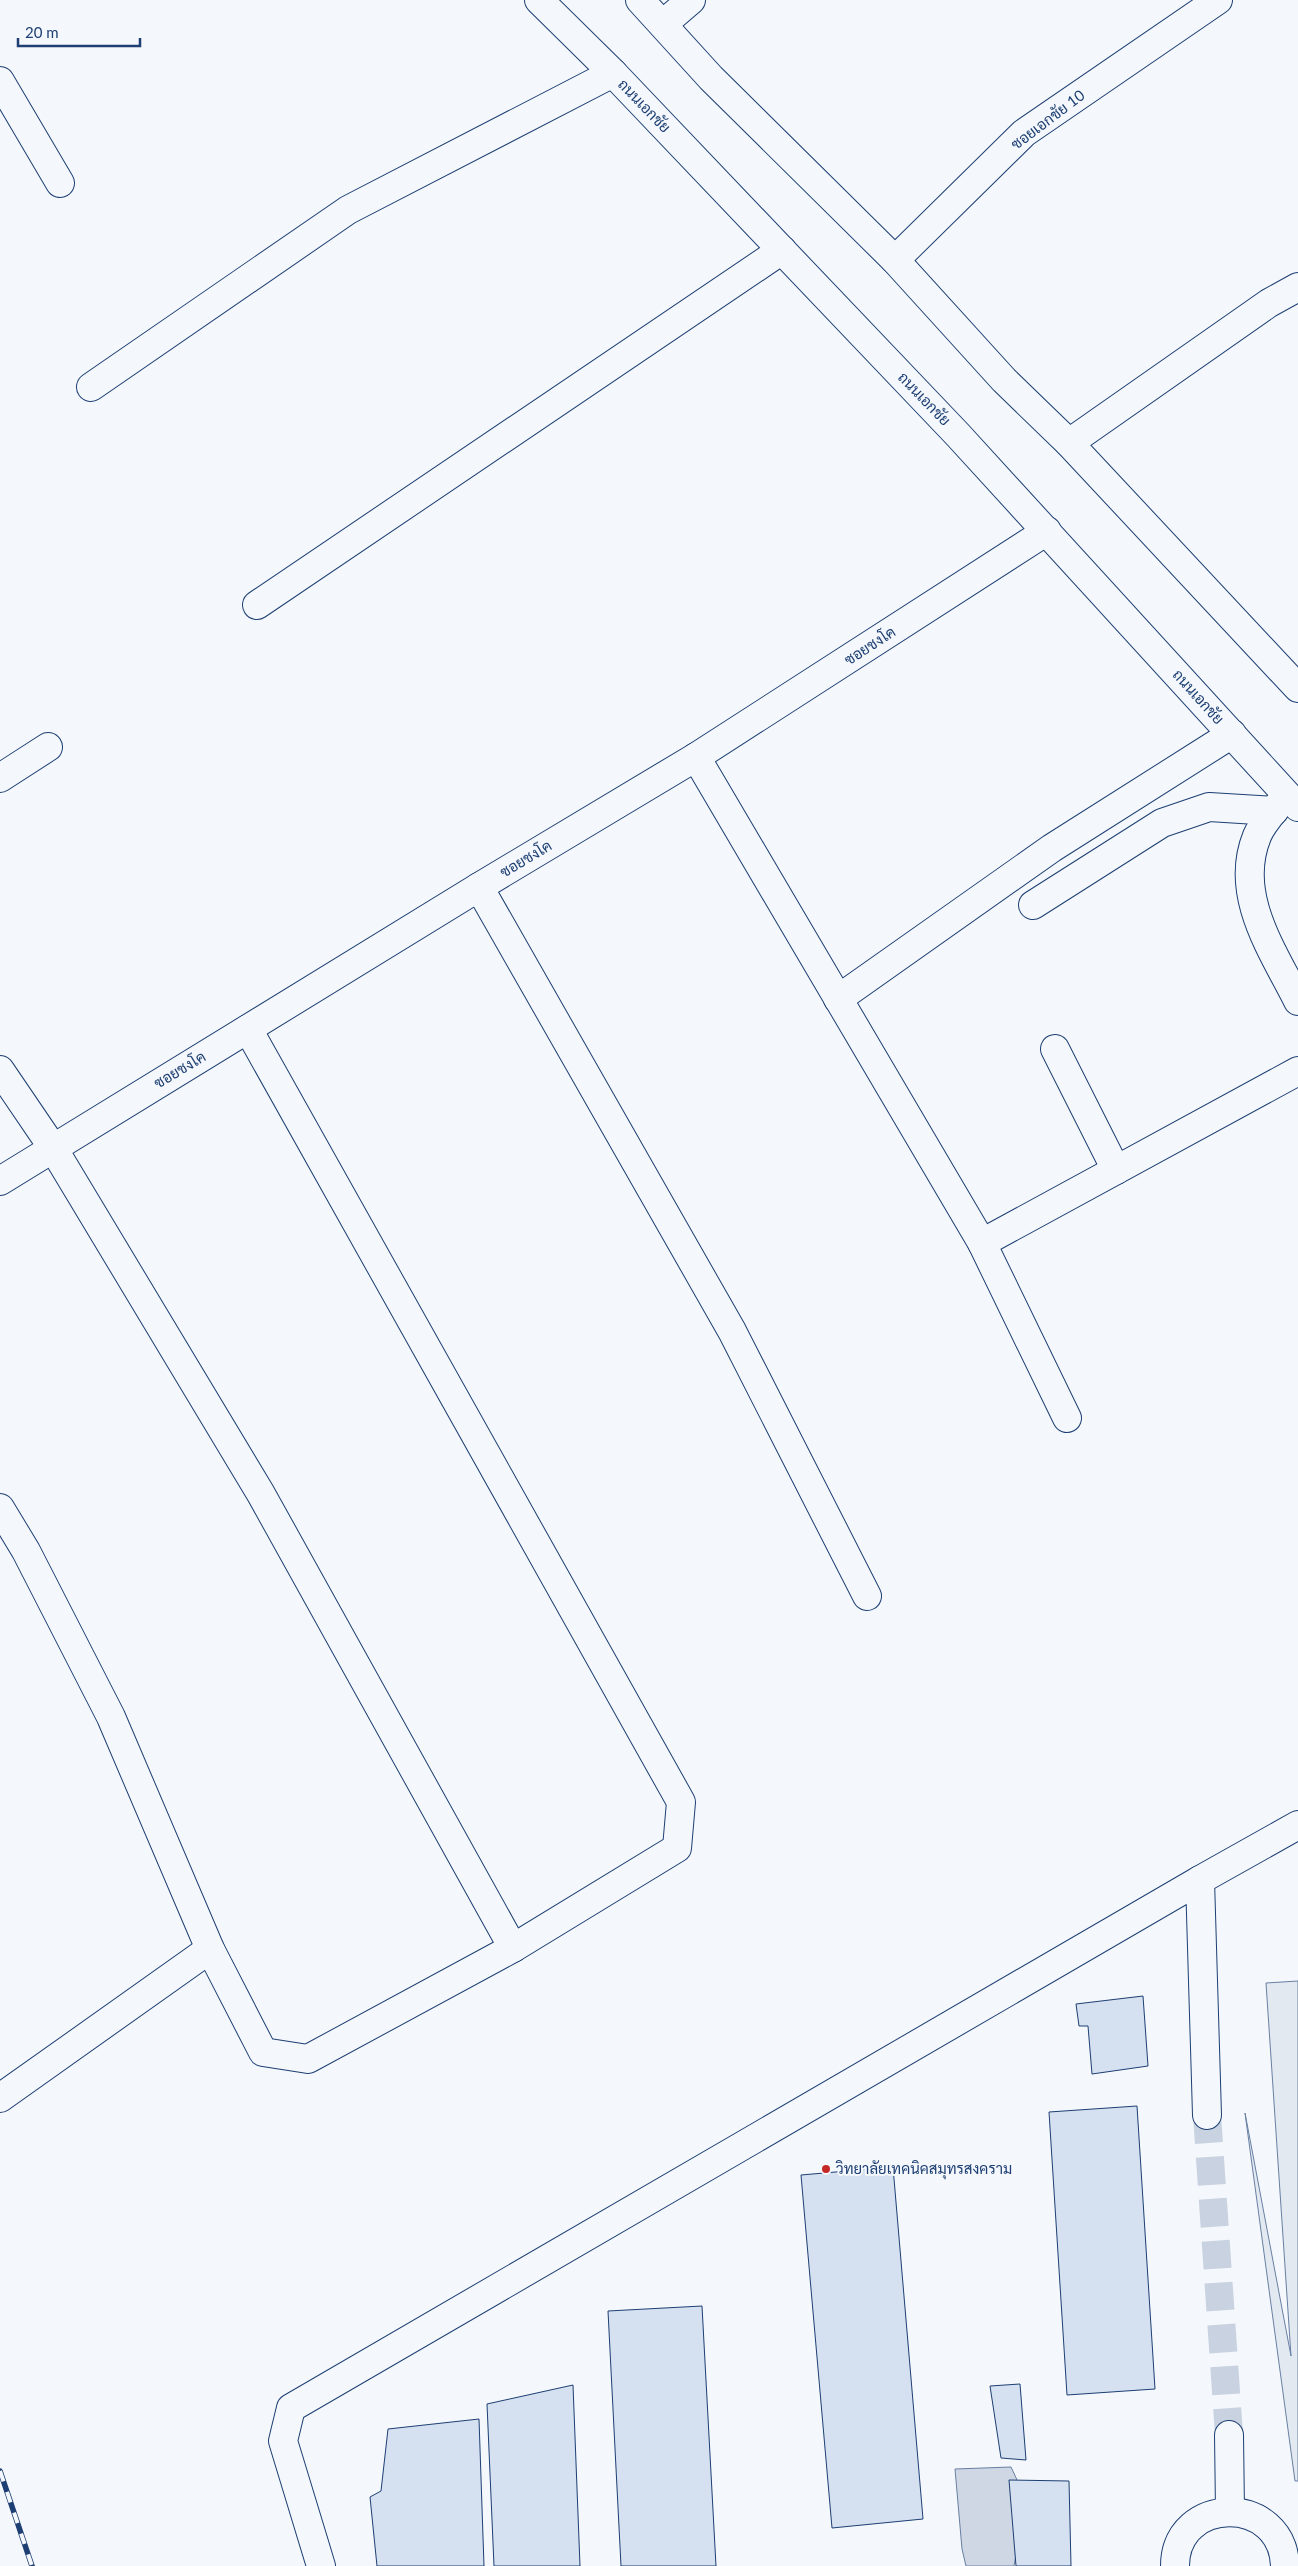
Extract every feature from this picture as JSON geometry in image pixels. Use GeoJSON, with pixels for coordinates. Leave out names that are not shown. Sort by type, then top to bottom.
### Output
{"type":"FeatureCollection","features":[{"type":"Feature","properties":{"kind":"street","name":"ถนนเอกชัย"},"geometry":{"type":"LineString","coordinates":[[539,0],[782,250],[1047,531],[1232,734],[1286,804]]}},
{"type":"Feature","properties":{"kind":"street"},"geometry":{"type":"LineString","coordinates":[[640,0],[711,78],[895,260],[1004,380],[1069,443],[1298,688]]}},
{"type":"Feature","properties":{"kind":"street"},"geometry":{"type":"LineString","coordinates":[[663,24],[691,0]]}},
{"type":"Feature","properties":{"kind":"street","name":"ซอยเอกชัย 10"},"geometry":{"type":"LineString","coordinates":[[895,260],[1024,133],[1218,0]]}},
{"type":"Feature","properties":{"kind":"street"},"geometry":{"type":"LineString","coordinates":[[91,386],[348,210],[612,73]]}},
{"type":"Feature","properties":{"kind":"street"},"geometry":{"type":"LineString","coordinates":[[0,81],[60,183]]}},
{"type":"Feature","properties":{"kind":"street"},"geometry":{"type":"LineString","coordinates":[[257,605],[782,250]]}},
{"type":"Feature","properties":{"kind":"street"},"geometry":{"type":"LineString","coordinates":[[1069,443],[1269,304],[1298,287]]}},
{"type":"Feature","properties":{"kind":"street","name":"ซอยชงโค"},"geometry":{"type":"LineString","coordinates":[[0,1181],[696,757],[1047,531]]}},
{"type":"Feature","properties":{"kind":"street"},"geometry":{"type":"LineString","coordinates":[[838,999],[1052,848],[1232,734]]}},
{"type":"Feature","properties":{"kind":"street"},"geometry":{"type":"LineString","coordinates":[[0,778],[48,747]]}},
{"type":"Feature","properties":{"kind":"street"},"geometry":{"type":"LineString","coordinates":[[696,757],[982,1244],[1067,1418]]}},
{"type":"Feature","properties":{"kind":"street"},"geometry":{"type":"LineString","coordinates":[[1033,905],[1162,823],[1209,807],[1286,804]]}},
{"type":"Feature","properties":{"kind":"street"},"geometry":{"type":"LineString","coordinates":[[1286,804],[1257,836],[1248,868],[1251,900],[1262,928],[1298,1001]]}},
{"type":"Feature","properties":{"kind":"street"},"geometry":{"type":"LineString","coordinates":[[480,887],[732,1331],[867,1596]]}},
{"type":"Feature","properties":{"kind":"street"},"geometry":{"type":"LineString","coordinates":[[0,1508],[26,1550],[111,1717],[210,1949],[263,2052],[308,2059],[513,1948],[677,1848],[681,1802],[248,1029]]}},
{"type":"Feature","properties":{"kind":"street"},"geometry":{"type":"LineString","coordinates":[[1054,1049],[1116,1170]]}},
{"type":"Feature","properties":{"kind":"street"},"geometry":{"type":"LineString","coordinates":[[0,1070],[53,1148],[261,1494],[513,1948]]}},
{"type":"Feature","properties":{"kind":"street"},"geometry":{"type":"LineString","coordinates":[[982,1244],[1298,1071]]}},
{"type":"Feature","properties":{"kind":"street"},"geometry":{"type":"LineString","coordinates":[[321,2566],[283,2441],[291,2408],[1200,1880],[1298,1825]]}},
{"type":"Feature","properties":{"kind":"street"},"geometry":{"type":"LineString","coordinates":[[1200,1880],[1207,2115]]}},
{"type":"Feature","properties":{"kind":"street"},"geometry":{"type":"LineString","coordinates":[[0,2098],[210,1949]]}},
{"type":"Feature","properties":{"kind":"street"},"geometry":{"type":"LineString","coordinates":[[1229,2435],[1230,2511]]}},
{"type":"Feature","properties":{"kind":"street"},"geometry":{"type":"LineString","coordinates":[[1175,2566],[1175,2557],[1182,2539],[1194,2524],[1211,2514],[1230,2511],[1249,2514],[1266,2524],[1278,2538],[1289,2565]]}},
{"type":"Feature","properties":{"kind":"shaded area"},"geometry":{"type":"Polygon","coordinates":[[[1298,1981],[1298,2481],[1295,2481],[1245,2113],[1291,2356],[1266,1983],[1298,1981]]]}},
{"type":"Feature","properties":{"kind":"shaded area"},"geometry":{"type":"Polygon","coordinates":[[[1011,2467],[1018,2482],[1014,2566],[966,2566],[962,2549],[955,2469],[1011,2467]]]}},
{"type":"Feature","properties":{"kind":"building"},"geometry":{"type":"Polygon","coordinates":[[[1143,1996],[1148,2066],[1092,2074],[1088,2026],[1079,2026],[1076,2004],[1143,1996]]]}},
{"type":"Feature","properties":{"kind":"building"},"geometry":{"type":"Polygon","coordinates":[[[1137,2106],[1155,2389],[1067,2395],[1049,2112],[1137,2106]]]}},
{"type":"Feature","properties":{"kind":"building"},"geometry":{"type":"Polygon","coordinates":[[[893,2167],[923,2519],[832,2528],[801,2175],[893,2167]]]}},
{"type":"Feature","properties":{"kind":"building"},"geometry":{"type":"Polygon","coordinates":[[[702,2306],[716,2566],[621,2566],[608,2311],[702,2306]]]}},
{"type":"Feature","properties":{"kind":"building"},"geometry":{"type":"Polygon","coordinates":[[[1020,2384],[1026,2460],[1001,2458],[990,2386],[1020,2384]]]}},
{"type":"Feature","properties":{"kind":"building"},"geometry":{"type":"Polygon","coordinates":[[[573,2385],[580,2566],[494,2566],[487,2404],[573,2385]]]}},
{"type":"Feature","properties":{"kind":"building"},"geometry":{"type":"Polygon","coordinates":[[[479,2419],[484,2566],[377,2566],[370,2497],[381,2491],[388,2429],[479,2419]]]}},
{"type":"Feature","properties":{"kind":"building"},"geometry":{"type":"Polygon","coordinates":[[[1009,2480],[1069,2481],[1071,2566],[1016,2566],[1009,2480]]]}},
{"type":"Feature","properties":{"kind":"tunnel"},"geometry":{"type":"LineString","coordinates":[[1207,2115],[1229,2435]]}},
{"type":"Feature","properties":{"kind":"railway"},"geometry":{"type":"LineString","coordinates":[[0,2471],[32,2566]]}},
{"type":"Feature","properties":{"kind":"place","name":"วิทยาลัยเทคนิคสมุทรสงคราม"},"geometry":{"type":"Point","coordinates":[826,2169]}}]}
